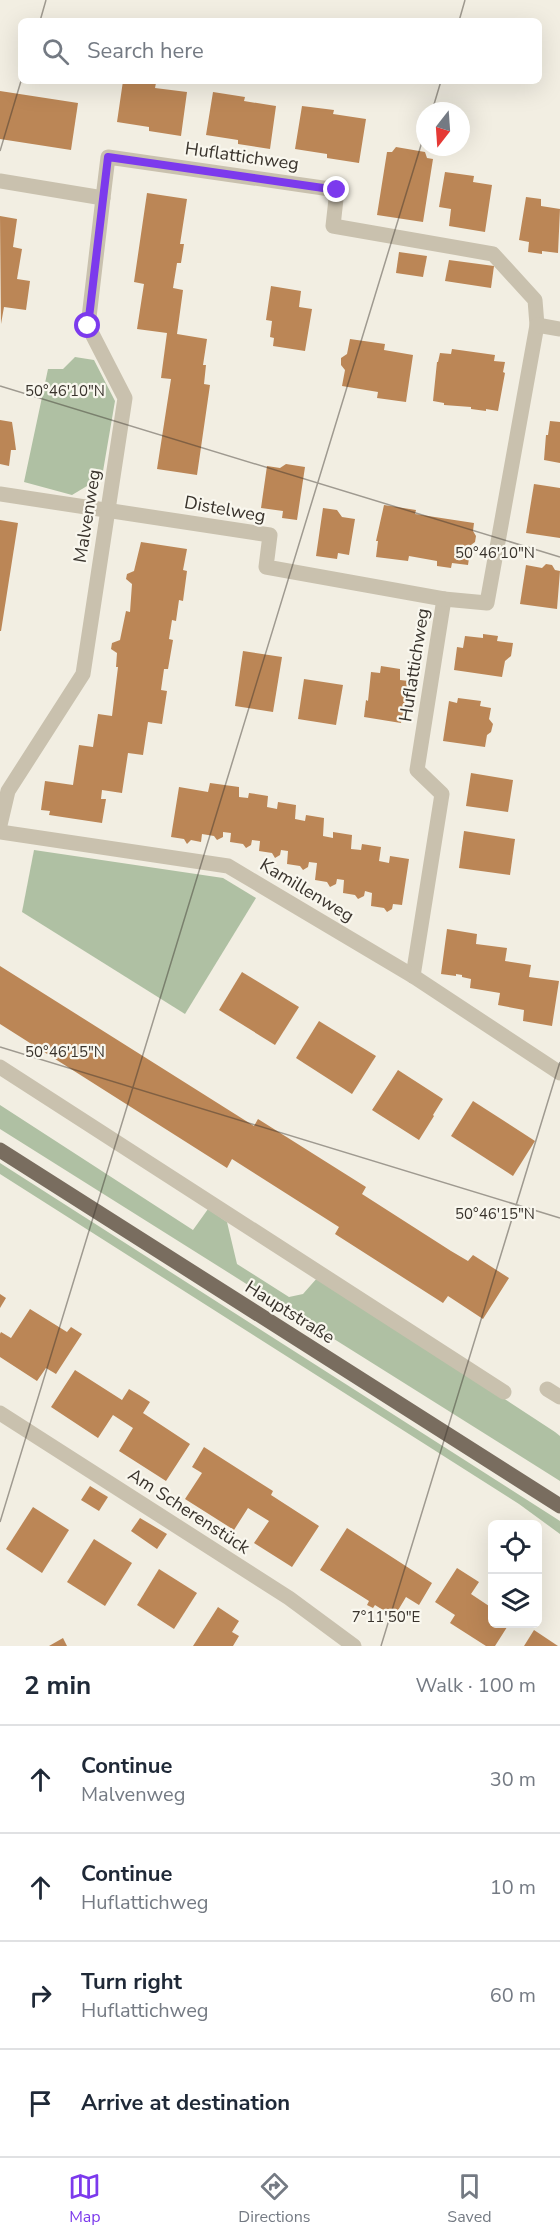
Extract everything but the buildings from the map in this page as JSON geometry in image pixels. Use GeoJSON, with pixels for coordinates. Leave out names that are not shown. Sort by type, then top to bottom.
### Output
{"type":"FeatureCollection","features":[{"type":"Feature","properties":{"kind":"main road","name":"Hauptstraße"},"geometry":{"type":"LineString","coordinates":[[0,1150],[560,1506]]}},
{"type":"Feature","properties":{"kind":"street","name":"Huflattichweg"},"geometry":{"type":"LineString","coordinates":[[103,198],[108,157],[337,190],[333,226],[493,254],[535,300],[537,326],[487,603],[444,599],[417,770],[442,794],[413,976]]}},
{"type":"Feature","properties":{"kind":"street"},"geometry":{"type":"LineString","coordinates":[[0,181],[103,198]]}},
{"type":"Feature","properties":{"kind":"street","name":"Malvenweg"},"geometry":{"type":"LineString","coordinates":[[0,825],[8,791],[83,674],[125,398],[88,326],[103,198]]}},
{"type":"Feature","properties":{"kind":"street"},"geometry":{"type":"LineString","coordinates":[[537,326],[560,329]]}},
{"type":"Feature","properties":{"kind":"street","name":"Distelweg"},"geometry":{"type":"LineString","coordinates":[[0,494],[270,534],[266,567],[444,599]]}},
{"type":"Feature","properties":{"kind":"street","name":"Kamillenweg"},"geometry":{"type":"LineString","coordinates":[[0,832],[228,866],[413,976],[560,1073]]}},
{"type":"Feature","properties":{"kind":"street"},"geometry":{"type":"LineString","coordinates":[[0,1067],[504,1392]]}},
{"type":"Feature","properties":{"kind":"street","name":"Am Scherenstück"},"geometry":{"type":"LineString","coordinates":[[0,1413],[290,1598],[354,1646]]}},
{"type":"Feature","properties":{"kind":"green space"},"geometry":{"type":"Polygon","coordinates":[[[75,357],[94,360],[115,401],[102,477],[72,495],[24,482],[48,369],[63,369],[75,357]]]}},
{"type":"Feature","properties":{"kind":"green space"},"geometry":{"type":"Polygon","coordinates":[[[34,850],[223,878],[256,898],[185,1014],[22,912],[34,850]]]}},
{"type":"Feature","properties":{"kind":"green space"},"geometry":{"type":"Polygon","coordinates":[[[0,1105],[193,1230],[208,1209],[227,1222],[237,1264],[289,1297],[303,1294],[318,1277],[555,1432],[560,1436],[560,1481],[0,1129],[0,1105]]]}},
{"type":"Feature","properties":{"kind":"green space"},"geometry":{"type":"Polygon","coordinates":[[[0,1163],[560,1521],[560,1534],[519,1504],[0,1174],[0,1163]]]}},
{"type":"Feature","properties":{"kind":"route"},"geometry":{"type":"LineString","coordinates":[[88,326],[108,157],[337,190]]}}]}
